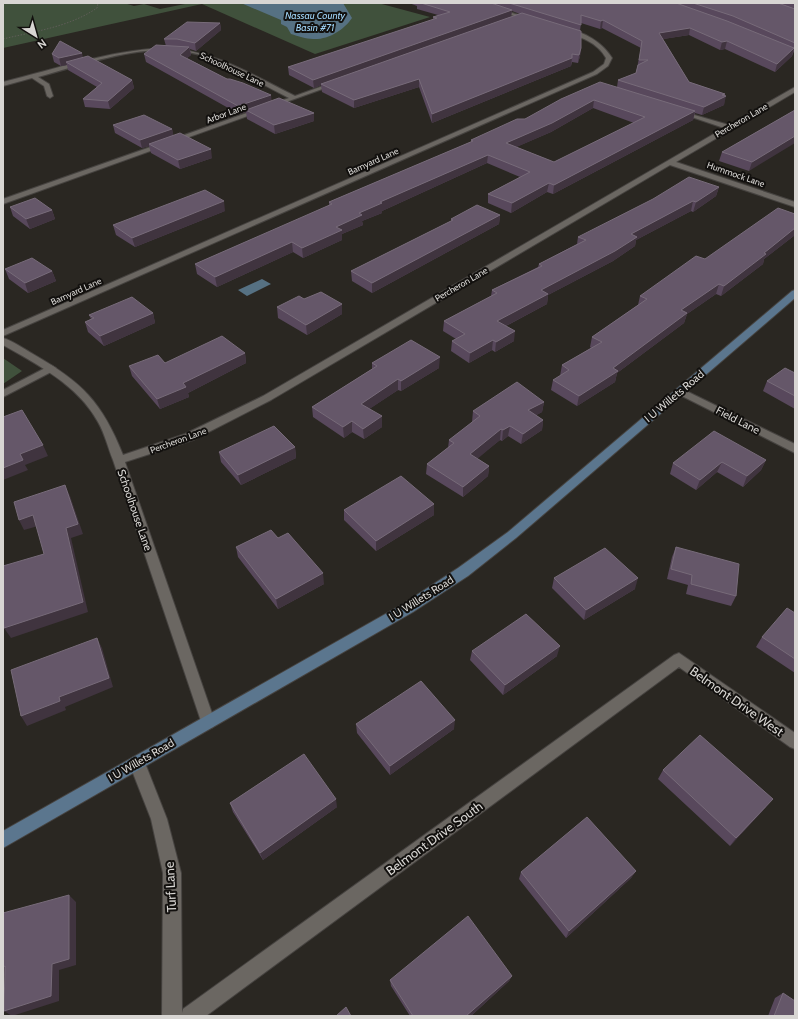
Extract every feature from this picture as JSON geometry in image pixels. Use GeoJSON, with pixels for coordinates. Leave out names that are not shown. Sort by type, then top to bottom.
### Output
{"type":"FeatureCollection","features":[{"type":"Feature","properties":{"kind":"main road","name":"I U Willets Road"},"geometry":{"type":"LineString","coordinates":[[3,840],[408,608],[463,572],[512,535],[795,293]]}},
{"type":"Feature","properties":{"kind":"street"},"geometry":{"type":"LineString","coordinates":[[475,3],[536,22]]}},
{"type":"Feature","properties":{"kind":"street"},"geometry":{"type":"LineString","coordinates":[[508,22],[522,17]]}},
{"type":"Feature","properties":{"kind":"street","name":"Barnyard Lane"},"geometry":{"type":"LineString","coordinates":[[3,333],[603,68],[609,58],[606,51],[597,43],[588,38],[558,28]]}},
{"type":"Feature","properties":{"kind":"street","name":"Schoolhouse Lane"},"geometry":{"type":"LineString","coordinates":[[3,84],[134,51],[178,49],[197,52],[211,57],[295,98]]}},
{"type":"Feature","properties":{"kind":"street"},"geometry":{"type":"LineString","coordinates":[[33,76],[47,85],[50,96]]}},
{"type":"Feature","properties":{"kind":"street","name":"Arbor Lane"},"geometry":{"type":"LineString","coordinates":[[3,202],[346,80]]}},
{"type":"Feature","properties":{"kind":"street"},"geometry":{"type":"LineString","coordinates":[[578,80],[593,85]]}},
{"type":"Feature","properties":{"kind":"street","name":"Percheron Lane"},"geometry":{"type":"LineString","coordinates":[[119,460],[189,437],[248,408],[795,89]]}},
{"type":"Feature","properties":{"kind":"street"},"geometry":{"type":"LineString","coordinates":[[669,108],[729,127]]}},
{"type":"Feature","properties":{"kind":"street","name":"Hummock Lane"},"geometry":{"type":"LineString","coordinates":[[670,162],[795,205]]}},
{"type":"Feature","properties":{"kind":"street","name":"Schoolhouse Lane"},"geometry":{"type":"LineString","coordinates":[[3,341],[51,368],[69,382],[90,402],[104,423],[119,460],[208,722]]}},
{"type":"Feature","properties":{"kind":"street"},"geometry":{"type":"LineString","coordinates":[[3,394],[51,368]]}},
{"type":"Feature","properties":{"kind":"street","name":"Field Lane"},"geometry":{"type":"LineString","coordinates":[[680,391],[795,449]]}},
{"type":"Feature","properties":{"kind":"street","name":"Belmont Drive West"},"geometry":{"type":"LineString","coordinates":[[679,659],[795,742]]}},
{"type":"Feature","properties":{"kind":"street","name":"Belmont Drive South"},"geometry":{"type":"LineString","coordinates":[[190,1016],[679,659]]}},
{"type":"Feature","properties":{"kind":"street","name":"Turf Lane"},"geometry":{"type":"LineString","coordinates":[[137,763],[159,819],[172,873],[172,1016]]}},
{"type":"Feature","properties":{"kind":"path"},"geometry":{"type":"LineString","coordinates":[[3,38],[75,21],[92,12],[97,8],[98,3]]}},
{"type":"Feature","properties":{"kind":"green space"},"geometry":{"type":"Polygon","coordinates":[[[3,3],[124,3],[134,6],[144,4],[160,9],[190,3],[378,3],[430,17],[315,54],[202,4],[3,48],[3,3]]]}},
{"type":"Feature","properties":{"kind":"green space"},"geometry":{"type":"Polygon","coordinates":[[[3,358],[22,371],[3,384],[3,358]]]}},
{"type":"Feature","properties":{"kind":"water","name":"Nassau County Basin #71"},"geometry":{"type":"Polygon","coordinates":[[[241,3],[343,3],[352,18],[345,26],[330,36],[313,39],[291,34],[287,27],[281,24],[281,20],[241,3]]]}},
{"type":"Feature","properties":{"kind":"water"},"geometry":{"type":"Polygon","coordinates":[[[262,279],[271,284],[247,296],[238,290],[262,279]]]}},
{"type":"Feature","properties":{"kind":"building"},"geometry":{"type":"Polygon","coordinates":[[[421,3],[491,3],[512,10],[313,80],[288,67],[437,18],[433,17],[450,12],[421,3]]]}},
{"type":"Feature","properties":{"kind":"building"},"geometry":{"type":"Polygon","coordinates":[[[509,3],[676,3],[727,21],[794,48],[777,64],[727,41],[722,42],[690,28],[659,33],[689,82],[725,94],[722,95],[726,96],[704,107],[618,80],[636,73],[638,65],[648,60],[639,60],[642,41],[603,20],[601,21],[581,15],[581,25],[509,3]]]}},
{"type":"Feature","properties":{"kind":"building"},"geometry":{"type":"Polygon","coordinates":[[[693,3],[778,3],[795,9],[795,43],[733,16],[693,3]]]}},
{"type":"Feature","properties":{"kind":"building"},"geometry":{"type":"Polygon","coordinates":[[[522,13],[581,31],[581,48],[579,55],[572,54],[572,58],[432,114],[419,79],[354,100],[321,84],[522,13]]]}},
{"type":"Feature","properties":{"kind":"building"},"geometry":{"type":"Polygon","coordinates":[[[187,22],[220,23],[195,43],[177,39],[164,39],[187,22]]]}},
{"type":"Feature","properties":{"kind":"building"},"geometry":{"type":"Polygon","coordinates":[[[60,41],[82,53],[59,58],[52,54],[60,41]]]}},
{"type":"Feature","properties":{"kind":"building"},"geometry":{"type":"Polygon","coordinates":[[[156,45],[189,47],[180,55],[227,79],[243,83],[271,95],[238,106],[144,54],[156,45]]]}},
{"type":"Feature","properties":{"kind":"building"},"geometry":{"type":"Polygon","coordinates":[[[88,56],[132,80],[108,101],[83,99],[102,83],[66,62],[88,56]]]}},
{"type":"Feature","properties":{"kind":"building"},"geometry":{"type":"Polygon","coordinates":[[[600,82],[695,111],[554,185],[549,183],[512,203],[488,194],[530,172],[488,155],[380,202],[382,203],[359,213],[362,215],[336,227],[342,230],[302,248],[292,242],[215,277],[195,264],[332,204],[329,202],[473,141],[471,140],[517,119],[525,119],[561,99],[600,82]],[[594,100],[552,123],[506,143],[554,162],[645,117],[594,100]]]}},
{"type":"Feature","properties":{"kind":"building"},"geometry":{"type":"Polygon","coordinates":[[[279,98],[314,113],[274,125],[246,110],[279,98]]]}},
{"type":"Feature","properties":{"kind":"building"},"geometry":{"type":"Polygon","coordinates":[[[795,110],[795,136],[752,162],[722,152],[795,110]]]}},
{"type":"Feature","properties":{"kind":"building"},"geometry":{"type":"Polygon","coordinates":[[[144,115],[172,129],[140,140],[113,125],[144,115]]]}},
{"type":"Feature","properties":{"kind":"building"},"geometry":{"type":"Polygon","coordinates":[[[180,133],[211,149],[178,160],[149,144],[180,133]]]}},
{"type":"Feature","properties":{"kind":"building"},"geometry":{"type":"Polygon","coordinates":[[[689,177],[719,187],[696,202],[693,201],[631,234],[637,237],[615,251],[541,290],[548,294],[497,321],[515,331],[496,342],[493,340],[470,353],[452,341],[465,334],[444,321],[497,293],[492,290],[542,266],[539,264],[586,240],[578,237],[653,199],[689,177]]]}},
{"type":"Feature","properties":{"kind":"building"},"geometry":{"type":"Polygon","coordinates":[[[205,190],[224,201],[132,238],[113,225],[205,190]]]}},
{"type":"Feature","properties":{"kind":"building"},"geometry":{"type":"Polygon","coordinates":[[[35,198],[52,210],[26,219],[10,207],[35,198]]]}},
{"type":"Feature","properties":{"kind":"building"},"geometry":{"type":"Polygon","coordinates":[[[477,205],[500,215],[372,283],[351,271],[453,220],[451,219],[477,205]]]}},
{"type":"Feature","properties":{"kind":"building"},"geometry":{"type":"Polygon","coordinates":[[[778,208],[795,214],[795,228],[764,253],[766,254],[724,286],[719,284],[681,310],[687,313],[613,368],[618,371],[579,396],[553,380],[569,370],[562,365],[602,342],[592,337],[647,299],[640,296],[696,256],[705,259],[778,208]]]}},
{"type":"Feature","properties":{"kind":"building"},"geometry":{"type":"Polygon","coordinates":[[[32,258],[52,271],[25,283],[5,269],[32,258]]]}},
{"type":"Feature","properties":{"kind":"building"},"geometry":{"type":"Polygon","coordinates":[[[321,292],[342,304],[306,325],[277,307],[299,296],[304,299],[321,292]]]}},
{"type":"Feature","properties":{"kind":"building"},"geometry":{"type":"Polygon","coordinates":[[[132,297],[153,313],[100,336],[85,322],[94,318],[89,315],[132,297]]]}},
{"type":"Feature","properties":{"kind":"building"},"geometry":{"type":"Polygon","coordinates":[[[222,336],[245,353],[183,383],[186,387],[157,399],[129,366],[158,355],[165,363],[222,336]]]}},
{"type":"Feature","properties":{"kind":"building"},"geometry":{"type":"Polygon","coordinates":[[[411,340],[440,357],[401,381],[398,379],[361,404],[382,416],[363,429],[352,421],[343,427],[312,407],[377,366],[372,363],[411,340]]]}},
{"type":"Feature","properties":{"kind":"building"},"geometry":{"type":"Polygon","coordinates":[[[785,368],[795,373],[795,396],[767,381],[785,368]]]}},
{"type":"Feature","properties":{"kind":"building"},"geometry":{"type":"Polygon","coordinates":[[[517,382],[544,402],[528,410],[543,420],[523,434],[510,426],[503,430],[501,429],[470,454],[489,466],[463,487],[427,464],[454,443],[449,440],[480,416],[473,411],[517,382]]]}},
{"type":"Feature","properties":{"kind":"building"},"geometry":{"type":"Polygon","coordinates":[[[22,410],[43,445],[20,454],[23,460],[3,468],[3,417],[22,410]]]}},
{"type":"Feature","properties":{"kind":"building"},"geometry":{"type":"Polygon","coordinates":[[[274,426],[295,447],[238,475],[219,452],[274,426]]]}},
{"type":"Feature","properties":{"kind":"building"},"geometry":{"type":"Polygon","coordinates":[[[714,431],[766,460],[747,476],[722,462],[700,480],[673,463],[714,431]]]}},
{"type":"Feature","properties":{"kind":"building"},"geometry":{"type":"Polygon","coordinates":[[[401,476],[434,504],[376,541],[344,510],[401,476]]]}},
{"type":"Feature","properties":{"kind":"building"},"geometry":{"type":"Polygon","coordinates":[[[65,485],[78,524],[66,528],[83,602],[4,628],[3,566],[44,554],[33,515],[19,520],[14,502],[65,485]]]}},
{"type":"Feature","properties":{"kind":"building"},"geometry":{"type":"Polygon","coordinates":[[[271,530],[278,538],[288,533],[323,573],[276,599],[236,547],[271,530]]]}},
{"type":"Feature","properties":{"kind":"building"},"geometry":{"type":"Polygon","coordinates":[[[676,547],[739,564],[736,596],[691,584],[692,575],[671,569],[676,547]]]}},
{"type":"Feature","properties":{"kind":"building"},"geometry":{"type":"Polygon","coordinates":[[[605,548],[638,578],[586,610],[554,578],[605,548]]]}},
{"type":"Feature","properties":{"kind":"building"},"geometry":{"type":"Polygon","coordinates":[[[787,608],[795,613],[795,659],[762,637],[787,608]]]}},
{"type":"Feature","properties":{"kind":"building"},"geometry":{"type":"Polygon","coordinates":[[[526,614],[560,646],[505,685],[472,651],[526,614]]]}},
{"type":"Feature","properties":{"kind":"building"},"geometry":{"type":"Polygon","coordinates":[[[97,638],[109,678],[59,697],[60,701],[21,716],[11,670],[97,638]]]}},
{"type":"Feature","properties":{"kind":"building"},"geometry":{"type":"Polygon","coordinates":[[[421,681],[455,720],[390,766],[356,724],[421,681]]]}},
{"type":"Feature","properties":{"kind":"building"},"geometry":{"type":"Polygon","coordinates":[[[700,735],[773,799],[736,838],[663,770],[700,735]]]}},
{"type":"Feature","properties":{"kind":"building"},"geometry":{"type":"Polygon","coordinates":[[[304,754],[336,799],[260,853],[230,803],[304,754]]]}},
{"type":"Feature","properties":{"kind":"building"},"geometry":{"type":"Polygon","coordinates":[[[587,817],[636,871],[569,931],[521,872],[587,817]]]}},
{"type":"Feature","properties":{"kind":"building"},"geometry":{"type":"Polygon","coordinates":[[[69,895],[69,959],[52,964],[51,996],[4,1011],[5,966],[3,967],[3,913],[69,895]]]}},
{"type":"Feature","properties":{"kind":"building"},"geometry":{"type":"Polygon","coordinates":[[[468,916],[512,976],[466,1016],[413,1016],[390,980],[468,916]]]}},
{"type":"Feature","properties":{"kind":"building"},"geometry":{"type":"Polygon","coordinates":[[[783,993],[795,1001],[795,1016],[774,1016],[783,993]]]}},
{"type":"Feature","properties":{"kind":"building"},"geometry":{"type":"Polygon","coordinates":[[[346,1007],[351,1016],[336,1016],[346,1007]]]}}]}
